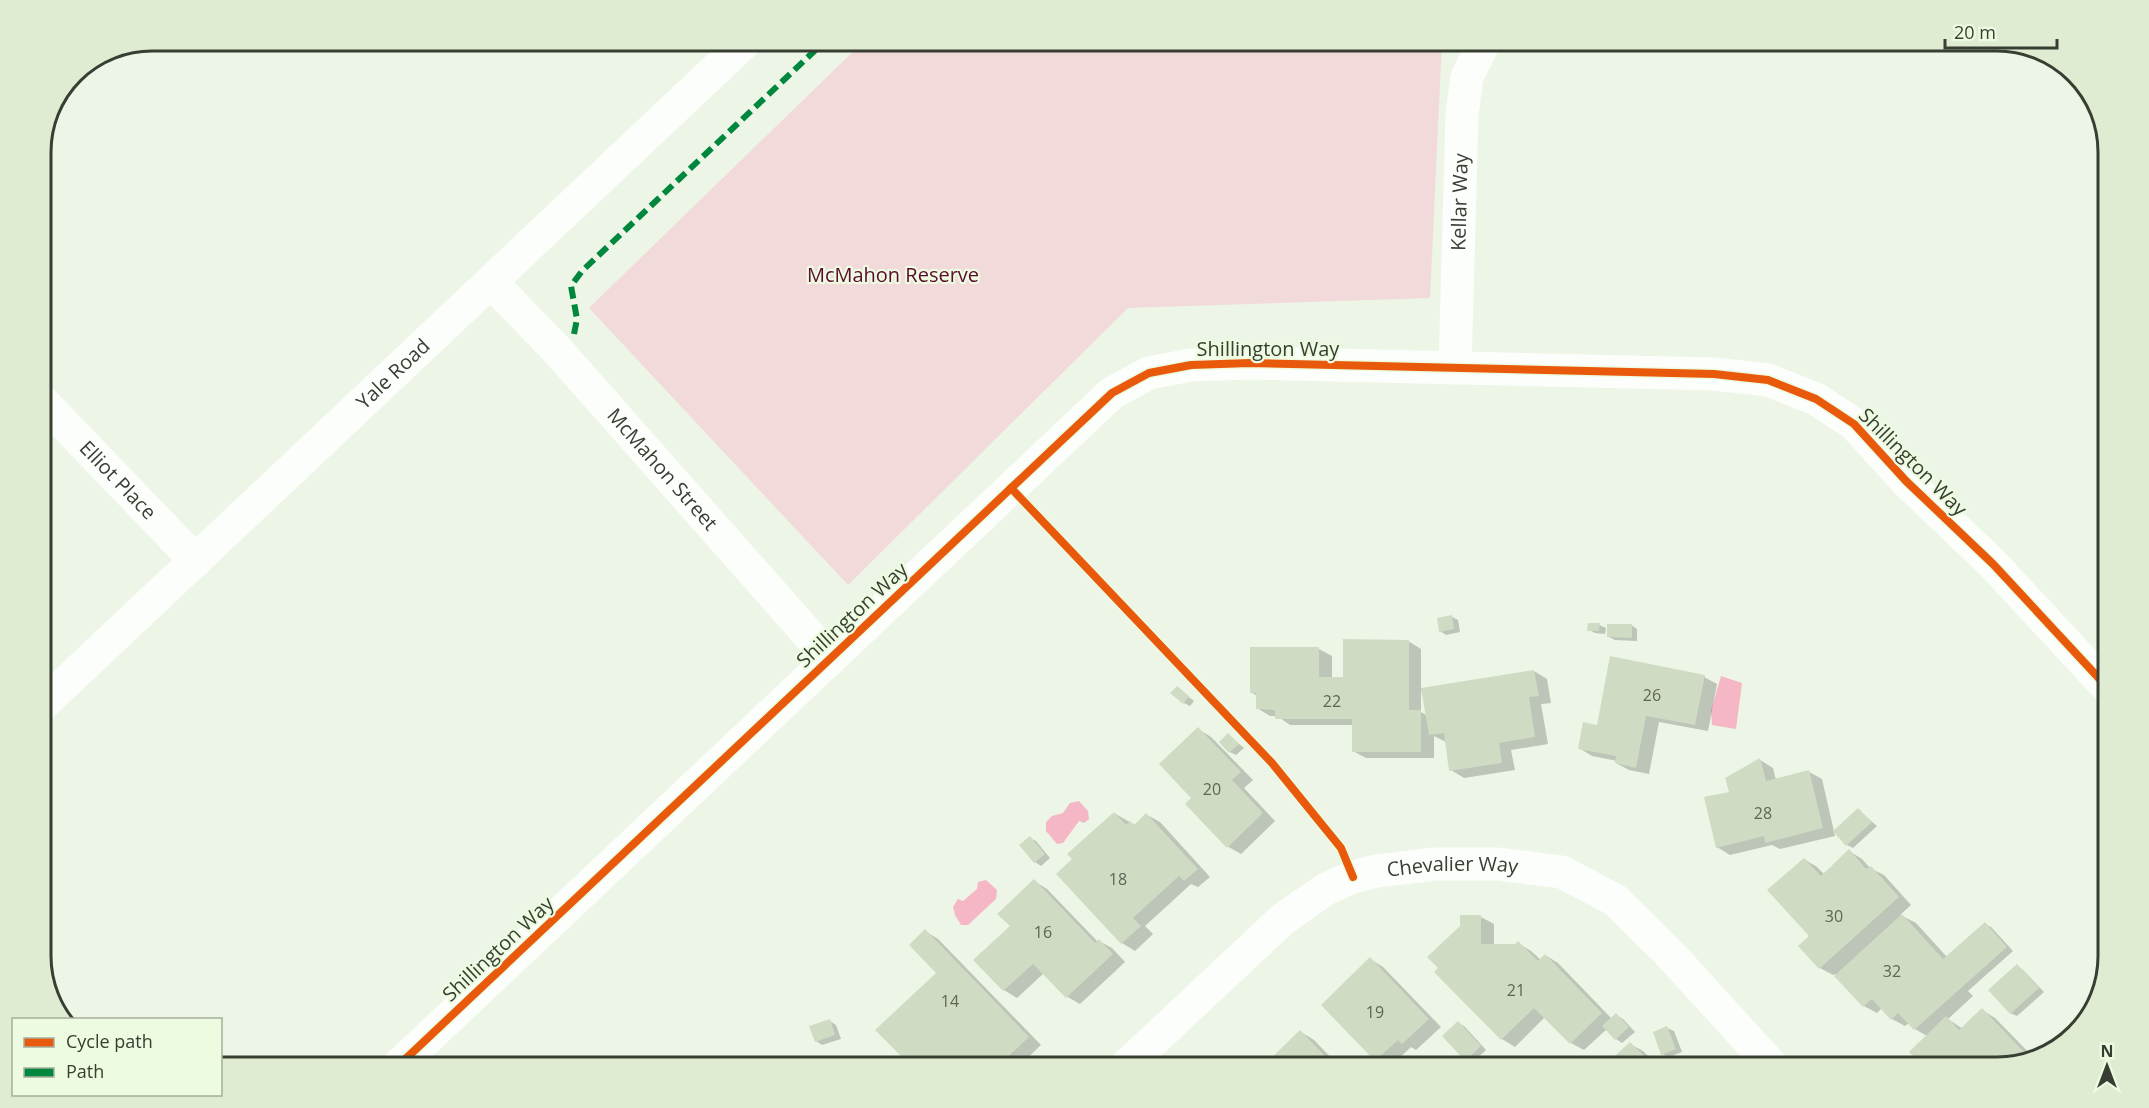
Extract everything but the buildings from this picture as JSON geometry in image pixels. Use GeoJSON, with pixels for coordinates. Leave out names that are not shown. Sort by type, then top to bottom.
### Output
{"type":"FeatureCollection","features":[{"type":"Feature","properties":{"kind":"street","name":"Yale Road"},"geometry":{"type":"LineString","coordinates":[[51,697],[735,51]]}},
{"type":"Feature","properties":{"kind":"street","name":"Kellar Way"},"geometry":{"type":"LineString","coordinates":[[1455,368],[1461,115],[1467,77],[1480,51]]}},
{"type":"Feature","properties":{"kind":"street","name":"McMahon Street"},"geometry":{"type":"LineString","coordinates":[[491,282],[556,350],[830,658]]}},
{"type":"Feature","properties":{"kind":"street","name":"Shillington Way"},"geometry":{"type":"LineString","coordinates":[[410,1057],[1112,393],[1149,373],[1191,365],[1239,364],[1714,374],[1768,380],[1816,399],[1854,424],[1906,481],[1993,564],[2098,677]]}},
{"type":"Feature","properties":{"kind":"street","name":"Elliot Place"},"geometry":{"type":"LineString","coordinates":[[51,410],[196,561]]}},
{"type":"Feature","properties":{"kind":"street","name":"Chevalier Way"},"geometry":{"type":"LineString","coordinates":[[1137,1057],[1282,919],[1326,888],[1353,877],[1377,871],[1435,864],[1498,864],[1562,872],[1615,900],[1668,952],[1763,1057]]}},
{"type":"Feature","properties":{"kind":"green space","name":"McMahon Reserve"},"geometry":{"type":"Polygon","coordinates":[[[854,51],[1442,51],[1430,298],[1128,308],[848,585],[589,308],[854,51]]]}},
{"type":"Feature","properties":{"kind":"shaded area"},"geometry":{"type":"Polygon","coordinates":[[[1721,676],[1742,683],[1736,729],[1712,725],[1711,711],[1721,676]]]}},
{"type":"Feature","properties":{"kind":"shaded area"},"geometry":{"type":"Polygon","coordinates":[[[1079,801],[1088,811],[1089,819],[1084,823],[1079,821],[1063,843],[1057,844],[1046,831],[1046,822],[1052,816],[1063,813],[1070,803],[1079,801]]]}},
{"type":"Feature","properties":{"kind":"shaded area"},"geometry":{"type":"Polygon","coordinates":[[[986,880],[997,890],[996,899],[968,925],[961,925],[953,907],[958,899],[963,901],[977,889],[978,882],[986,880]]]}},
{"type":"Feature","properties":{"kind":"marked path"},"geometry":{"type":"LineString","coordinates":[[574,334],[577,319],[571,286],[582,271],[814,51]]}},
{"type":"Feature","properties":{"kind":"cycle path"},"geometry":{"type":"LineString","coordinates":[[408,1057],[1112,393],[1149,373],[1191,365],[1250,363],[1714,374],[1768,380],[1816,399],[1854,424],[1906,481],[1993,564],[2098,677]]}},
{"type":"Feature","properties":{"kind":"cycle path"},"geometry":{"type":"LineString","coordinates":[[1011,488],[1272,763],[1341,848],[1353,877]]}}]}
